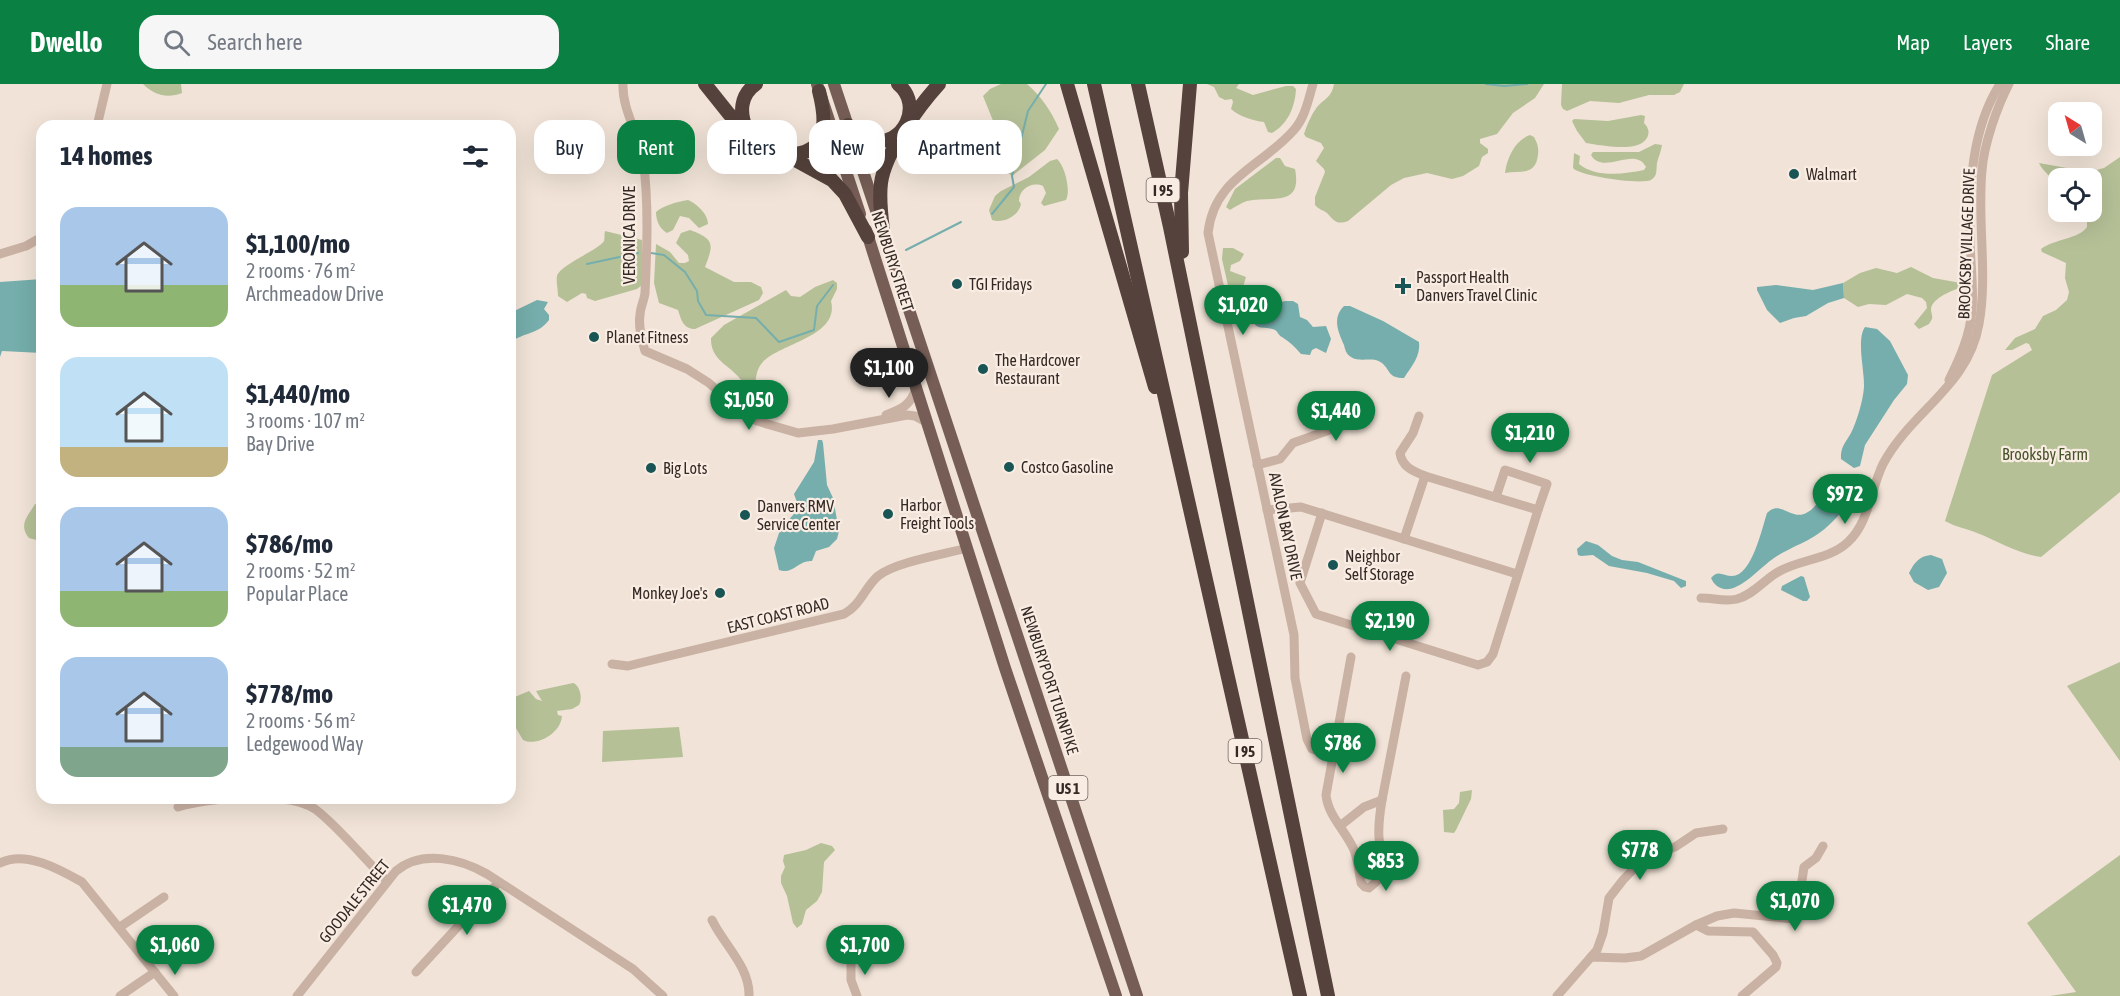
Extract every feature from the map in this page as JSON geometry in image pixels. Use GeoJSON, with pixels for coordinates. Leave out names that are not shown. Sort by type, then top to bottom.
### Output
{"type":"FeatureCollection","features":[{"type":"Feature","properties":{"kind":"highway"},"geometry":{"type":"LineString","coordinates":[[705,84],[736,120]]}},
{"type":"Feature","properties":{"kind":"highway"},"geometry":{"type":"LineString","coordinates":[[743,120],[741,115],[743,101],[756,84]]}},
{"type":"Feature","properties":{"kind":"highway"},"geometry":{"type":"LineString","coordinates":[[885,140],[896,135],[908,119],[911,106],[908,94],[898,84]]}},
{"type":"Feature","properties":{"kind":"highway"},"geometry":{"type":"LineString","coordinates":[[883,230],[880,195],[886,165],[895,145],[939,84]]}},
{"type":"Feature","properties":{"kind":"highway"},"geometry":{"type":"LineString","coordinates":[[1067,84],[1190,507]]}},
{"type":"Feature","properties":{"kind":"highway","name":"I 95"},"geometry":{"type":"LineString","coordinates":[[1094,84],[1300,996]]}},
{"type":"Feature","properties":{"kind":"highway","name":"I 95"},"geometry":{"type":"LineString","coordinates":[[1138,84],[1328,996]]}},
{"type":"Feature","properties":{"kind":"highway"},"geometry":{"type":"LineString","coordinates":[[1184,297],[1181,193],[1190,84]]}},
{"type":"Feature","properties":{"kind":"highway"},"geometry":{"type":"LineString","coordinates":[[797,152],[806,151],[819,142],[823,135],[824,118],[818,87]]}},
{"type":"Feature","properties":{"kind":"highway"},"geometry":{"type":"LineString","coordinates":[[797,161],[832,180],[844,194],[868,237]]}},
{"type":"Feature","properties":{"kind":"main road","name":"NEWBURY STREET"},"geometry":{"type":"LineString","coordinates":[[818,87],[917,387],[979,587],[1116,996]]}},
{"type":"Feature","properties":{"kind":"main road","name":"NEWBURY STREET"},"geometry":{"type":"LineString","coordinates":[[835,87],[846,120]]}},
{"type":"Feature","properties":{"kind":"main road","name":"NEWBURY STREET"},"geometry":{"type":"LineString","coordinates":[[864,174],[999,580]]}},
{"type":"Feature","properties":{"kind":"main road","name":"NEWBURYPORT TURNPIKE"},"geometry":{"type":"LineString","coordinates":[[999,580],[1137,996]]}},
{"type":"Feature","properties":{"kind":"street"},"geometry":{"type":"LineString","coordinates":[[98,120],[107,84]]}},
{"type":"Feature","properties":{"kind":"street","name":"VERONICA DRIVE"},"geometry":{"type":"LineString","coordinates":[[623,84],[625,102],[637,137],[643,167],[646,216],[645,295],[639,314],[645,351],[687,369],[709,383],[749,416],[780,429],[798,434],[873,420]]}},
{"type":"Feature","properties":{"kind":"street","name":"AVALON BAY DRIVE"},"geometry":{"type":"LineString","coordinates":[[1313,84],[1299,124],[1283,141],[1224,190],[1213,210],[1209,244],[1292,623],[1295,649],[1294,678],[1307,739],[1312,749],[1333,756]]}},
{"type":"Feature","properties":{"kind":"street","name":"BROOKSBY VILLAGE DRIVE"},"geometry":{"type":"LineString","coordinates":[[1938,397],[1960,358],[1970,325],[1972,310],[1970,236],[1972,165],[1993,94],[2000,84]]}},
{"type":"Feature","properties":{"kind":"street","name":"BROOKSBY VILLAGE DRIVE"},"geometry":{"type":"LineString","coordinates":[[1701,598],[1727,601],[1744,597],[1780,571],[1830,554],[1847,543],[1860,526],[1876,480],[1892,449],[1911,424],[1963,369],[1977,334],[1983,296],[1982,169],[1999,107],[2009,84]]}},
{"type":"Feature","properties":{"kind":"street"},"geometry":{"type":"LineString","coordinates":[[0,254],[36,240]]}},
{"type":"Feature","properties":{"kind":"street"},"geometry":{"type":"LineString","coordinates":[[873,420],[904,408],[911,402],[917,387]]}},
{"type":"Feature","properties":{"kind":"street"},"geometry":{"type":"LineString","coordinates":[[873,420],[907,415],[915,416],[928,423]]}},
{"type":"Feature","properties":{"kind":"street"},"geometry":{"type":"LineString","coordinates":[[1419,416],[1413,433],[1400,453],[1406,466],[1425,476],[1538,510]]}},
{"type":"Feature","properties":{"kind":"street"},"geometry":{"type":"LineString","coordinates":[[1257,465],[1280,459],[1293,443],[1363,418]]}},
{"type":"Feature","properties":{"kind":"street"},"geometry":{"type":"LineString","coordinates":[[1322,513],[1300,583],[1314,611],[1331,620],[1478,665],[1491,659],[1493,654],[1547,484],[1505,470],[1496,497]]}},
{"type":"Feature","properties":{"kind":"street"},"geometry":{"type":"LineString","coordinates":[[1404,538],[1425,476]]}},
{"type":"Feature","properties":{"kind":"street"},"geometry":{"type":"LineString","coordinates":[[1267,510],[1294,506],[1322,513],[1517,574]]}},
{"type":"Feature","properties":{"kind":"street","name":"EAST COAST ROAD"},"geometry":{"type":"LineString","coordinates":[[612,664],[628,666],[844,614],[855,607],[870,585],[884,572],[894,567],[967,548]]}},
{"type":"Feature","properties":{"kind":"street"},"geometry":{"type":"LineString","coordinates":[[1351,657],[1326,799],[1330,812],[1354,850],[1361,883],[1369,888],[1385,872],[1384,855],[1379,836],[1382,800],[1406,676]]}},
{"type":"Feature","properties":{"kind":"street"},"geometry":{"type":"LineString","coordinates":[[1340,825],[1364,807],[1382,800]]}},
{"type":"Feature","properties":{"kind":"street"},"geometry":{"type":"LineString","coordinates":[[178,807],[194,804]]}},
{"type":"Feature","properties":{"kind":"street"},"geometry":{"type":"LineString","coordinates":[[306,804],[329,822],[387,881]]}},
{"type":"Feature","properties":{"kind":"street"},"geometry":{"type":"LineString","coordinates":[[1557,996],[1597,950],[1603,933],[1609,898],[1647,855],[1675,847],[1696,833],[1723,829]]}},
{"type":"Feature","properties":{"kind":"street"},"geometry":{"type":"LineString","coordinates":[[1591,957],[1641,956],[1696,925],[1734,912],[1794,919],[1797,914],[1804,867],[1816,858],[1823,846]]}},
{"type":"Feature","properties":{"kind":"street"},"geometry":{"type":"LineString","coordinates":[[0,863],[18,858],[30,859],[68,873],[84,884],[174,996]]}},
{"type":"Feature","properties":{"kind":"street","name":"GOODALE STREET"},"geometry":{"type":"LineString","coordinates":[[297,996],[402,865],[411,861],[431,859],[447,859],[470,864],[633,969],[663,996]]}},
{"type":"Feature","properties":{"kind":"street"},"geometry":{"type":"LineString","coordinates":[[416,972],[498,883]]}},
{"type":"Feature","properties":{"kind":"street"},"geometry":{"type":"LineString","coordinates":[[120,927],[164,897]]}},
{"type":"Feature","properties":{"kind":"street"},"geometry":{"type":"LineString","coordinates":[[712,920],[746,976],[749,996]]}},
{"type":"Feature","properties":{"kind":"street"},"geometry":{"type":"LineString","coordinates":[[1696,925],[1708,931],[1753,932],[1773,955],[1777,963],[1776,967],[1742,996]]}},
{"type":"Feature","properties":{"kind":"street"},"geometry":{"type":"LineString","coordinates":[[851,960],[851,980],[857,996]]}},
{"type":"Feature","properties":{"kind":"street"},"geometry":{"type":"LineString","coordinates":[[120,996],[155,972]]}},
{"type":"Feature","properties":{"kind":"green space"},"geometry":{"type":"Polygon","coordinates":[[[143,84],[181,84],[182,93],[171,96],[161,95],[143,84]]]}},
{"type":"Feature","properties":{"kind":"green space"},"geometry":{"type":"Polygon","coordinates":[[[1001,84],[1027,84],[1046,105],[1059,129],[1045,150],[1022,168],[1022,120],[993,120],[983,96],[990,89],[1001,84]]]}},
{"type":"Feature","properties":{"kind":"green space"},"geometry":{"type":"Polygon","coordinates":[[[1207,84],[1239,84],[1236,88],[1253,95],[1286,86],[1293,86],[1296,89],[1290,114],[1272,133],[1268,132],[1264,122],[1246,118],[1234,112],[1231,109],[1232,99],[1225,100],[1219,97],[1214,87],[1207,84]]]}},
{"type":"Feature","properties":{"kind":"green space"},"geometry":{"type":"Polygon","coordinates":[[[1334,84],[1544,84],[1535,98],[1513,113],[1497,134],[1480,139],[1480,143],[1488,149],[1488,153],[1482,157],[1479,166],[1463,176],[1452,179],[1427,173],[1404,178],[1391,185],[1348,221],[1341,223],[1315,205],[1315,197],[1325,172],[1316,161],[1324,148],[1321,143],[1304,134],[1313,113],[1330,95],[1334,84]]]}},
{"type":"Feature","properties":{"kind":"green space"},"geometry":{"type":"Polygon","coordinates":[[[1562,84],[1684,84],[1680,92],[1674,95],[1649,95],[1619,103],[1590,101],[1567,111],[1561,105],[1562,84]]]}},
{"type":"Feature","properties":{"kind":"green space"},"geometry":{"type":"Polygon","coordinates":[[[1645,116],[1647,138],[1638,145],[1629,147],[1586,143],[1572,121],[1574,119],[1608,121],[1645,116]]]}},
{"type":"Feature","properties":{"kind":"green space"},"geometry":{"type":"Polygon","coordinates":[[[1530,135],[1534,137],[1538,149],[1535,165],[1529,170],[1505,173],[1513,150],[1520,141],[1530,135]]]}},
{"type":"Feature","properties":{"kind":"green space"},"geometry":{"type":"Polygon","coordinates":[[[1655,144],[1662,145],[1656,174],[1651,180],[1610,179],[1586,174],[1573,168],[1574,153],[1580,156],[1579,164],[1602,173],[1619,174],[1644,170],[1646,167],[1641,161],[1634,159],[1603,163],[1596,161],[1591,155],[1593,152],[1639,152],[1655,144]]]}},
{"type":"Feature","properties":{"kind":"green space","name":"Brooksby Farm"},"geometry":{"type":"Polygon","coordinates":[[[2120,157],[2120,492],[2041,557],[2016,550],[1945,521],[1992,375],[2032,350],[2026,343],[2012,350],[2005,350],[2015,338],[2035,329],[2043,316],[2056,310],[2067,300],[2069,292],[2065,278],[2066,263],[2042,252],[2041,249],[2078,234],[2087,227],[2087,222],[2102,222],[2102,169],[2120,157]]]}},
{"type":"Feature","properties":{"kind":"green space"},"geometry":{"type":"Polygon","coordinates":[[[1276,158],[1280,158],[1285,166],[1295,169],[1296,182],[1294,190],[1289,195],[1282,198],[1247,201],[1230,210],[1226,207],[1235,189],[1276,158]]]}},
{"type":"Feature","properties":{"kind":"green space"},"geometry":{"type":"Polygon","coordinates":[[[1057,159],[1066,179],[1068,191],[1066,200],[1044,206],[1041,203],[1046,193],[1043,186],[1031,185],[1021,193],[1020,208],[1014,215],[1001,221],[992,220],[989,210],[995,196],[1029,177],[1050,161],[1057,159]]]}},
{"type":"Feature","properties":{"kind":"green space","name":"Brooksby Farm"},"geometry":{"type":"Polygon","coordinates":[[[2039,163],[2067,168],[2048,168],[2048,175],[2039,163]]]}},
{"type":"Feature","properties":{"kind":"green space"},"geometry":{"type":"Polygon","coordinates":[[[688,200],[701,210],[708,224],[699,228],[689,218],[680,216],[673,230],[667,233],[659,224],[656,212],[688,200]]]}},
{"type":"Feature","properties":{"kind":"green space"},"geometry":{"type":"Polygon","coordinates":[[[690,230],[704,237],[710,244],[710,254],[705,267],[734,282],[751,282],[761,287],[763,293],[759,300],[695,329],[685,325],[678,310],[659,303],[654,283],[656,244],[670,252],[679,263],[685,263],[689,261],[688,255],[676,243],[681,233],[690,230]]]}},
{"type":"Feature","properties":{"kind":"green space"},"geometry":{"type":"Polygon","coordinates":[[[605,231],[642,240],[642,285],[637,289],[595,301],[582,293],[567,302],[558,296],[557,276],[565,267],[601,244],[604,241],[605,231]]]}},
{"type":"Feature","properties":{"kind":"green space"},"geometry":{"type":"Polygon","coordinates":[[[1223,248],[1233,248],[1244,254],[1240,261],[1231,265],[1230,271],[1246,277],[1243,287],[1250,298],[1246,309],[1237,316],[1234,312],[1222,259],[1223,248]]]}},
{"type":"Feature","properties":{"kind":"green space"},"geometry":{"type":"Polygon","coordinates":[[[1911,267],[1933,278],[1961,283],[1962,287],[1935,301],[1931,309],[1932,319],[1929,324],[1919,329],[1914,324],[1927,308],[1922,298],[1907,294],[1886,305],[1869,304],[1858,307],[1844,298],[1843,283],[1860,273],[1876,268],[1897,273],[1911,267]]]}},
{"type":"Feature","properties":{"kind":"green space"},"geometry":{"type":"Polygon","coordinates":[[[833,280],[837,283],[837,289],[831,301],[831,313],[826,323],[818,331],[770,356],[758,369],[753,389],[746,391],[738,376],[715,355],[711,338],[724,325],[786,290],[791,296],[800,297],[815,287],[833,280]]]}},
{"type":"Feature","properties":{"kind":"green space"},"geometry":{"type":"Polygon","coordinates":[[[36,504],[36,540],[29,538],[26,533],[25,521],[36,504]]]}},
{"type":"Feature","properties":{"kind":"green space"},"geometry":{"type":"Polygon","coordinates":[[[2120,662],[2120,761],[2067,686],[2120,662]]]}},
{"type":"Feature","properties":{"kind":"green space"},"geometry":{"type":"Polygon","coordinates":[[[573,683],[580,692],[581,699],[579,705],[572,709],[557,711],[558,715],[562,716],[561,722],[553,733],[541,740],[529,742],[523,740],[516,728],[516,696],[529,691],[536,699],[542,701],[536,691],[573,683]]]}},
{"type":"Feature","properties":{"kind":"green space"},"geometry":{"type":"Polygon","coordinates":[[[679,727],[683,757],[602,762],[603,731],[679,727]]]}},
{"type":"Feature","properties":{"kind":"green space"},"geometry":{"type":"Polygon","coordinates":[[[1472,790],[1471,799],[1454,833],[1444,832],[1443,810],[1454,809],[1459,803],[1460,792],[1472,790]]]}},
{"type":"Feature","properties":{"kind":"green space"},"geometry":{"type":"Polygon","coordinates":[[[821,843],[832,846],[835,850],[824,862],[822,892],[817,901],[806,910],[802,924],[797,928],[793,923],[787,896],[781,883],[785,867],[784,855],[806,850],[821,843]]]}},
{"type":"Feature","properties":{"kind":"green space"},"geometry":{"type":"Polygon","coordinates":[[[2120,855],[2120,996],[2050,996],[2076,992],[2027,923],[2120,855]]]}},
{"type":"Feature","properties":{"kind":"water"},"geometry":{"type":"Polygon","coordinates":[[[36,279],[36,353],[2,351],[0,357],[0,282],[36,279]]]}},
{"type":"Feature","properties":{"kind":"water"},"geometry":{"type":"Polygon","coordinates":[[[1843,283],[1844,298],[1828,303],[1806,316],[1780,323],[1767,310],[1757,290],[1757,287],[1776,285],[1813,290],[1843,283]]]}},
{"type":"Feature","properties":{"kind":"water"},"geometry":{"type":"Polygon","coordinates":[[[537,300],[548,302],[544,309],[549,315],[549,320],[535,331],[516,339],[516,310],[537,300]]]}},
{"type":"Feature","properties":{"kind":"water"},"geometry":{"type":"Polygon","coordinates":[[[1285,301],[1298,304],[1300,317],[1307,320],[1313,327],[1326,326],[1331,339],[1326,353],[1316,348],[1310,355],[1301,354],[1275,330],[1255,324],[1252,315],[1257,306],[1285,301]]]}},
{"type":"Feature","properties":{"kind":"water"},"geometry":{"type":"Polygon","coordinates":[[[1344,306],[1350,306],[1383,321],[1419,342],[1417,357],[1404,378],[1392,375],[1378,361],[1355,359],[1348,354],[1337,325],[1338,315],[1344,306]]]}},
{"type":"Feature","properties":{"kind":"water"},"geometry":{"type":"Polygon","coordinates":[[[1865,327],[1877,329],[1890,341],[1908,375],[1907,384],[1865,445],[1860,466],[1854,468],[1841,459],[1841,451],[1855,423],[1862,398],[1864,381],[1861,339],[1865,327]]]}},
{"type":"Feature","properties":{"kind":"water"},"geometry":{"type":"Polygon","coordinates":[[[818,440],[822,440],[823,443],[827,485],[833,498],[839,531],[837,539],[829,547],[816,551],[812,561],[807,561],[788,571],[779,570],[774,548],[780,530],[799,508],[794,494],[814,462],[818,440]]]}},
{"type":"Feature","properties":{"kind":"water"},"geometry":{"type":"Polygon","coordinates":[[[1827,495],[1850,500],[1821,532],[1774,558],[1735,587],[1723,589],[1714,583],[1711,578],[1716,574],[1732,576],[1739,574],[1745,568],[1759,540],[1767,513],[1777,508],[1794,514],[1804,514],[1827,495]]]}},
{"type":"Feature","properties":{"kind":"water"},"geometry":{"type":"Polygon","coordinates":[[[1586,541],[1598,545],[1612,556],[1622,560],[1638,562],[1686,581],[1686,586],[1681,588],[1674,581],[1609,566],[1593,555],[1578,555],[1577,549],[1586,541]]]}},
{"type":"Feature","properties":{"kind":"water"},"geometry":{"type":"Polygon","coordinates":[[[1931,555],[1942,559],[1947,573],[1939,587],[1928,590],[1914,582],[1909,573],[1917,561],[1931,555]]]}},
{"type":"Feature","properties":{"kind":"water"},"geometry":{"type":"Polygon","coordinates":[[[1801,576],[1804,577],[1810,597],[1807,601],[1781,590],[1782,586],[1801,576]]]}},
{"type":"Feature","properties":{"kind":"waterway"},"geometry":{"type":"LineString","coordinates":[[992,214],[1014,187],[1012,176],[1028,111],[1046,84]]}},
{"type":"Feature","properties":{"kind":"waterway"},"geometry":{"type":"LineString","coordinates":[[1486,84],[1504,86],[1527,84]]}},
{"type":"Feature","properties":{"kind":"waterway"},"geometry":{"type":"LineString","coordinates":[[906,250],[961,222]]}},
{"type":"Feature","properties":{"kind":"waterway"},"geometry":{"type":"LineString","coordinates":[[587,264],[638,253]]}},
{"type":"Feature","properties":{"kind":"waterway"},"geometry":{"type":"LineString","coordinates":[[651,253],[664,255],[685,272],[697,291],[698,301],[706,315],[756,318],[779,342],[814,330],[817,306],[833,285]]}},
{"type":"Feature","properties":{"kind":"place","name":"Walmart"},"geometry":{"type":"Point","coordinates":[1794,174]}},
{"type":"Feature","properties":{"kind":"place","name":"TGI Fridays"},"geometry":{"type":"Point","coordinates":[957,284]}},
{"type":"Feature","properties":{"kind":"place","name":"Passport Health Danvers Travel Clinic"},"geometry":{"type":"Point","coordinates":[1403,286]}},
{"type":"Feature","properties":{"kind":"place","name":"Planet Fitness"},"geometry":{"type":"Point","coordinates":[594,337]}},
{"type":"Feature","properties":{"kind":"place","name":"The Hardcover Restaurant"},"geometry":{"type":"Point","coordinates":[983,369]}},
{"type":"Feature","properties":{"kind":"place","name":"Costco Gasoline"},"geometry":{"type":"Point","coordinates":[1009,467]}},
{"type":"Feature","properties":{"kind":"place","name":"Big Lots"},"geometry":{"type":"Point","coordinates":[651,468]}},
{"type":"Feature","properties":{"kind":"place","name":"Harbor Freight Tools"},"geometry":{"type":"Point","coordinates":[888,514]}},
{"type":"Feature","properties":{"kind":"place","name":"Danvers RMV Service Center"},"geometry":{"type":"Point","coordinates":[745,515]}},
{"type":"Feature","properties":{"kind":"place","name":"Neighbor Self Storage"},"geometry":{"type":"Point","coordinates":[1333,565]}},
{"type":"Feature","properties":{"kind":"place","name":"Monkey Joe's"},"geometry":{"type":"Point","coordinates":[720,593]}}]}
